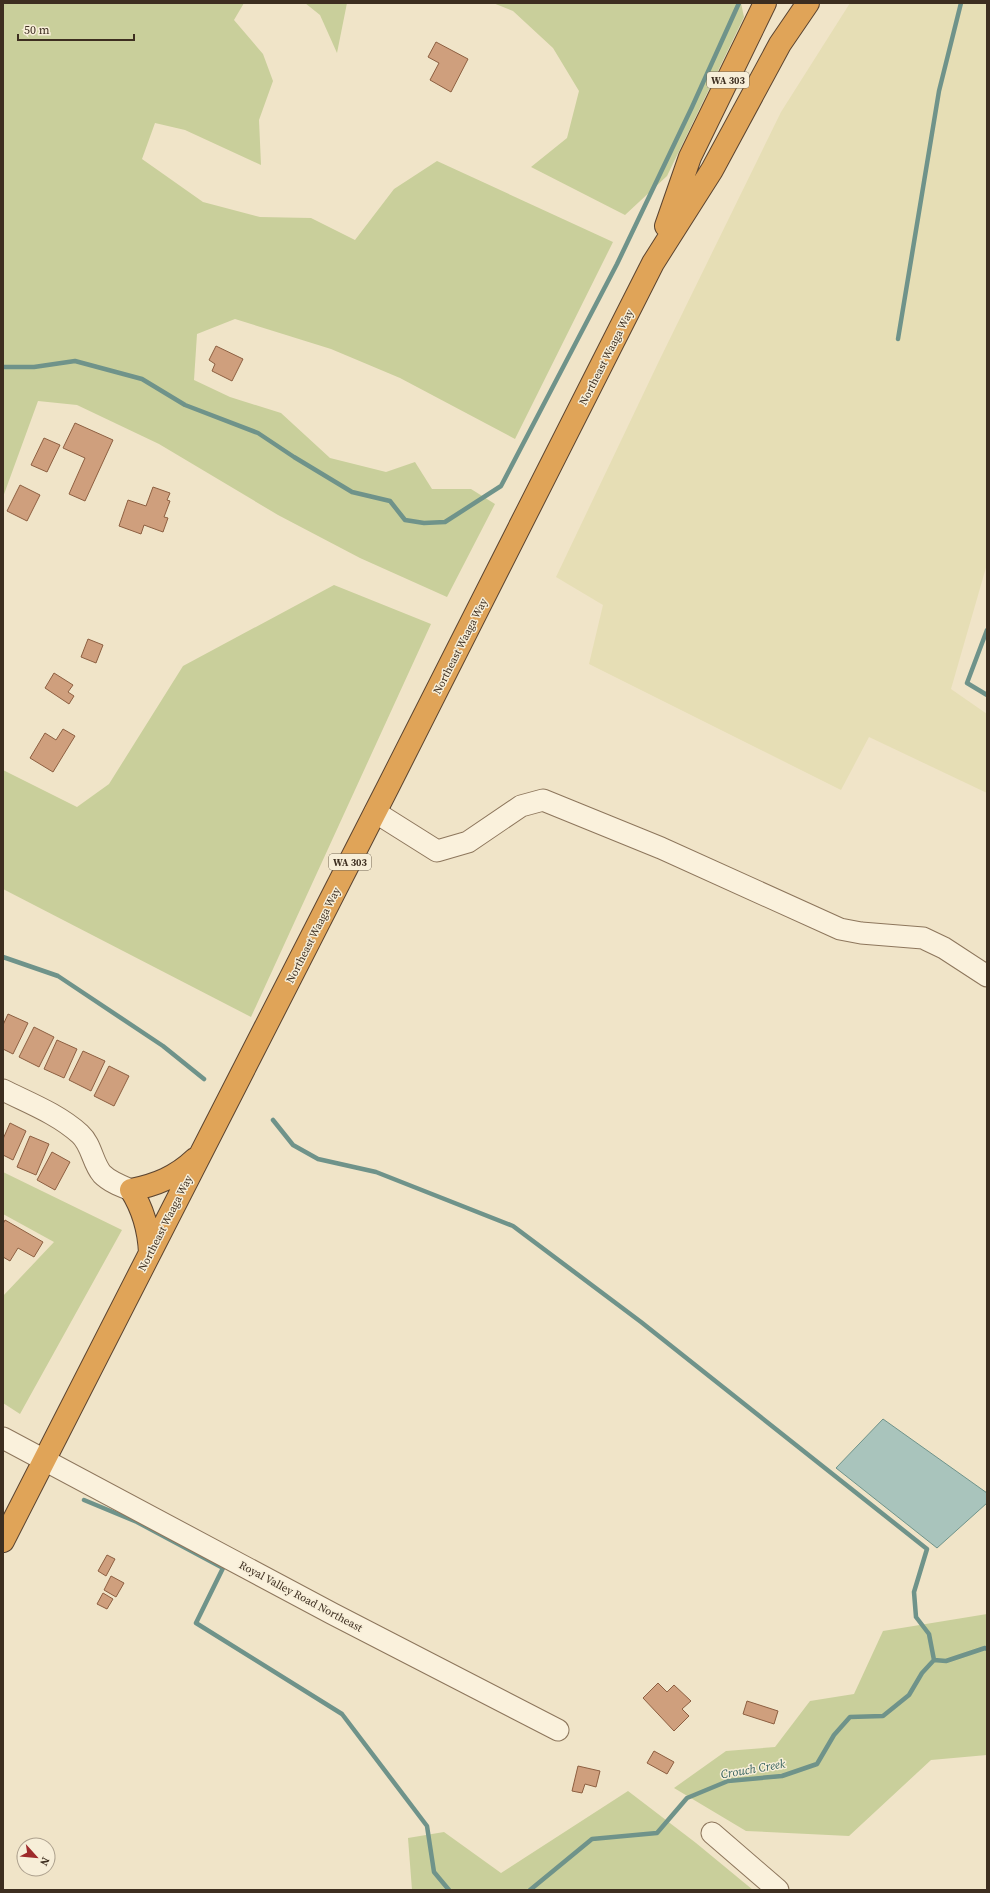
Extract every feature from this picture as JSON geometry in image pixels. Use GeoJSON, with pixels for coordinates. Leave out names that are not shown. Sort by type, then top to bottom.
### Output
{"type":"FeatureCollection","features":[{"type":"Feature","properties":{"kind":"highway","name":"WA 303"},"geometry":{"type":"LineString","coordinates":[[653,263],[690,157],[765,3]]}},
{"type":"Feature","properties":{"kind":"highway","name":"WA 303"},"geometry":{"type":"LineString","coordinates":[[653,263],[712,170],[801,3]]}},
{"type":"Feature","properties":{"kind":"highway"},"geometry":{"type":"LineString","coordinates":[[780,44],[808,3]]}},
{"type":"Feature","properties":{"kind":"highway","name":"Northeast Waaga Way"},"geometry":{"type":"LineString","coordinates":[[3,1541],[653,263]]}},
{"type":"Feature","properties":{"kind":"highway"},"geometry":{"type":"LineString","coordinates":[[150,1253],[149,1236],[145,1221],[136,1198],[131,1190],[166,1180],[183,1171],[201,1154]]}},
{"type":"Feature","properties":{"kind":"street"},"geometry":{"type":"LineString","coordinates":[[375,812],[437,851],[468,842],[521,806],[543,800],[661,848],[840,929],[861,933],[923,938],[944,948],[987,976]]}},
{"type":"Feature","properties":{"kind":"street"},"geometry":{"type":"LineString","coordinates":[[3,1090],[54,1116],[81,1135],[91,1150],[95,1162],[102,1174],[111,1182],[131,1190]]}},
{"type":"Feature","properties":{"kind":"street","name":"Royal Valley Road Northeast"},"geometry":{"type":"LineString","coordinates":[[3,1438],[333,1614],[558,1730]]}},
{"type":"Feature","properties":{"kind":"street"},"geometry":{"type":"LineString","coordinates":[[712,1833],[778,1890]]}},
{"type":"Feature","properties":{"kind":"shaded area"},"geometry":{"type":"Polygon","coordinates":[[[850,3],[987,3],[987,564],[951,689],[987,714],[987,793],[869,737],[841,790],[589,664],[603,605],[556,577],[659,361],[781,112],[850,3]]]}},
{"type":"Feature","properties":{"kind":"green space"},"geometry":{"type":"Polygon","coordinates":[[[3,3],[244,3],[234,20],[263,54],[273,81],[259,120],[261,165],[185,130],[155,123],[142,159],[203,202],[260,217],[311,218],[355,240],[394,189],[437,161],[613,242],[515,439],[400,378],[331,349],[235,319],[197,334],[194,380],[230,397],[281,413],[330,458],[386,472],[415,462],[432,489],[471,489],[495,504],[447,597],[360,558],[278,515],[159,444],[77,405],[38,401],[3,497],[3,3]]]}},
{"type":"Feature","properties":{"kind":"green space"},"geometry":{"type":"Polygon","coordinates":[[[305,3],[347,3],[337,53],[320,15],[305,3]]]}},
{"type":"Feature","properties":{"kind":"green space"},"geometry":{"type":"Polygon","coordinates":[[[493,3],[741,3],[744,17],[667,176],[625,215],[531,167],[567,138],[579,91],[553,48],[513,11],[493,3]]]}},
{"type":"Feature","properties":{"kind":"green space"},"geometry":{"type":"Polygon","coordinates":[[[334,585],[431,624],[251,1017],[3,889],[3,770],[77,807],[109,784],[183,666],[334,585]]]}},
{"type":"Feature","properties":{"kind":"green space"},"geometry":{"type":"Polygon","coordinates":[[[3,1172],[122,1230],[20,1414],[3,1403],[3,1296],[54,1242],[3,1214],[3,1172]]]}},
{"type":"Feature","properties":{"kind":"green space"},"geometry":{"type":"Polygon","coordinates":[[[987,1614],[987,1755],[931,1760],[849,1836],[746,1831],[674,1788],[726,1751],[775,1747],[810,1701],[854,1694],[883,1631],[987,1614]]]}},
{"type":"Feature","properties":{"kind":"green space"},"geometry":{"type":"Polygon","coordinates":[[[628,1791],[696,1843],[753,1890],[412,1890],[408,1838],[444,1832],[501,1873],[628,1791]]]}},
{"type":"Feature","properties":{"kind":"water"},"geometry":{"type":"Polygon","coordinates":[[[883,1419],[987,1493],[987,1503],[937,1548],[836,1468],[883,1419]]]}},
{"type":"Feature","properties":{"kind":"building"},"geometry":{"type":"Polygon","coordinates":[[[436,42],[468,59],[451,92],[430,80],[439,63],[428,57],[436,42]]]}},
{"type":"Feature","properties":{"kind":"building"},"geometry":{"type":"Polygon","coordinates":[[[216,346],[243,359],[232,381],[212,371],[215,364],[209,360],[216,346]]]}},
{"type":"Feature","properties":{"kind":"building"},"geometry":{"type":"Polygon","coordinates":[[[75,423],[113,440],[85,501],[69,494],[85,458],[63,448],[75,423]]]}},
{"type":"Feature","properties":{"kind":"building"},"geometry":{"type":"Polygon","coordinates":[[[44,438],[60,445],[47,472],[31,465],[44,438]]]}},
{"type":"Feature","properties":{"kind":"building"},"geometry":{"type":"Polygon","coordinates":[[[20,485],[40,495],[27,521],[7,511],[20,485]]]}},
{"type":"Feature","properties":{"kind":"building"},"geometry":{"type":"Polygon","coordinates":[[[153,487],[170,493],[167,500],[170,501],[164,517],[168,518],[163,532],[144,525],[141,534],[119,526],[128,500],[146,506],[153,487]]]}},
{"type":"Feature","properties":{"kind":"building"},"geometry":{"type":"Polygon","coordinates":[[[88,639],[103,645],[96,663],[81,657],[88,639]]]}},
{"type":"Feature","properties":{"kind":"building"},"geometry":{"type":"Polygon","coordinates":[[[54,673],[73,685],[68,692],[74,696],[69,704],[45,688],[54,673]]]}},
{"type":"Feature","properties":{"kind":"building"},"geometry":{"type":"Polygon","coordinates":[[[63,729],[75,736],[53,772],[30,758],[45,733],[56,740],[63,729]]]}},
{"type":"Feature","properties":{"kind":"building"},"geometry":{"type":"Polygon","coordinates":[[[8,1014],[28,1023],[13,1054],[3,1049],[3,1025],[8,1014]]]}},
{"type":"Feature","properties":{"kind":"building"},"geometry":{"type":"Polygon","coordinates":[[[34,1027],[54,1037],[39,1067],[19,1057],[34,1027]]]}},
{"type":"Feature","properties":{"kind":"building"},"geometry":{"type":"Polygon","coordinates":[[[57,1040],[77,1049],[64,1078],[44,1069],[57,1040]]]}},
{"type":"Feature","properties":{"kind":"building"},"geometry":{"type":"Polygon","coordinates":[[[83,1051],[105,1061],[91,1091],[69,1080],[83,1051]]]}},
{"type":"Feature","properties":{"kind":"building"},"geometry":{"type":"Polygon","coordinates":[[[109,1066],[129,1076],[114,1106],[94,1096],[109,1066]]]}},
{"type":"Feature","properties":{"kind":"building"},"geometry":{"type":"Polygon","coordinates":[[[10,1123],[26,1131],[13,1160],[3,1155],[3,1139],[10,1123]]]}},
{"type":"Feature","properties":{"kind":"building"},"geometry":{"type":"Polygon","coordinates":[[[30,1136],[49,1144],[36,1175],[17,1167],[30,1136]]]}},
{"type":"Feature","properties":{"kind":"building"},"geometry":{"type":"Polygon","coordinates":[[[52,1152],[70,1162],[55,1190],[37,1180],[52,1152]]]}},
{"type":"Feature","properties":{"kind":"building"},"geometry":{"type":"Polygon","coordinates":[[[5,1220],[43,1242],[34,1257],[18,1248],[10,1261],[3,1257],[3,1224],[5,1220]]]}},
{"type":"Feature","properties":{"kind":"building"},"geometry":{"type":"Polygon","coordinates":[[[107,1555],[115,1559],[106,1576],[98,1571],[107,1555]]]}},
{"type":"Feature","properties":{"kind":"building"},"geometry":{"type":"Polygon","coordinates":[[[111,1576],[124,1583],[116,1597],[104,1590],[111,1576]]]}},
{"type":"Feature","properties":{"kind":"building"},"geometry":{"type":"Polygon","coordinates":[[[103,1593],[113,1599],[107,1609],[97,1604],[103,1593]]]}},
{"type":"Feature","properties":{"kind":"building"},"geometry":{"type":"Polygon","coordinates":[[[658,1683],[667,1692],[674,1685],[691,1701],[682,1709],[689,1716],[674,1731],[643,1698],[658,1683]]]}},
{"type":"Feature","properties":{"kind":"building"},"geometry":{"type":"Polygon","coordinates":[[[747,1701],[778,1711],[774,1724],[743,1714],[747,1701]]]}},
{"type":"Feature","properties":{"kind":"building"},"geometry":{"type":"Polygon","coordinates":[[[654,1751],[674,1762],[667,1774],[647,1763],[654,1751]]]}},
{"type":"Feature","properties":{"kind":"building"},"geometry":{"type":"Polygon","coordinates":[[[578,1766],[600,1771],[596,1787],[585,1784],[582,1793],[572,1791],[578,1766]]]}},
{"type":"Feature","properties":{"kind":"waterway"},"geometry":{"type":"LineString","coordinates":[[3,367],[34,367],[75,361],[142,379],[185,405],[258,433],[352,492],[390,501],[405,520],[424,523],[445,522],[501,486],[617,264],[692,107],[739,3]]}},
{"type":"Feature","properties":{"kind":"waterway"},"geometry":{"type":"LineString","coordinates":[[898,339],[939,91],[961,3]]}},
{"type":"Feature","properties":{"kind":"waterway"},"geometry":{"type":"LineString","coordinates":[[987,630],[967,683],[987,695]]}},
{"type":"Feature","properties":{"kind":"waterway"},"geometry":{"type":"LineString","coordinates":[[3,957],[58,976],[163,1046],[204,1079]]}},
{"type":"Feature","properties":{"kind":"waterway"},"geometry":{"type":"LineString","coordinates":[[273,1120],[293,1145],[318,1159],[376,1172],[513,1226],[641,1322],[927,1549],[914,1592],[916,1617],[929,1634],[934,1660]]}},
{"type":"Feature","properties":{"kind":"waterway"},"geometry":{"type":"LineString","coordinates":[[84,1500],[137,1522],[223,1568],[196,1623],[342,1714],[427,1826],[434,1872],[449,1890]]}},
{"type":"Feature","properties":{"kind":"waterway","name":"Crouch Creek"},"geometry":{"type":"LineString","coordinates":[[530,1890],[592,1839],[657,1833],[687,1798],[728,1781],[782,1776],[817,1764],[834,1735],[850,1717],[883,1716],[909,1695],[922,1673],[934,1660],[946,1661],[985,1648],[987,1649]]}}]}
